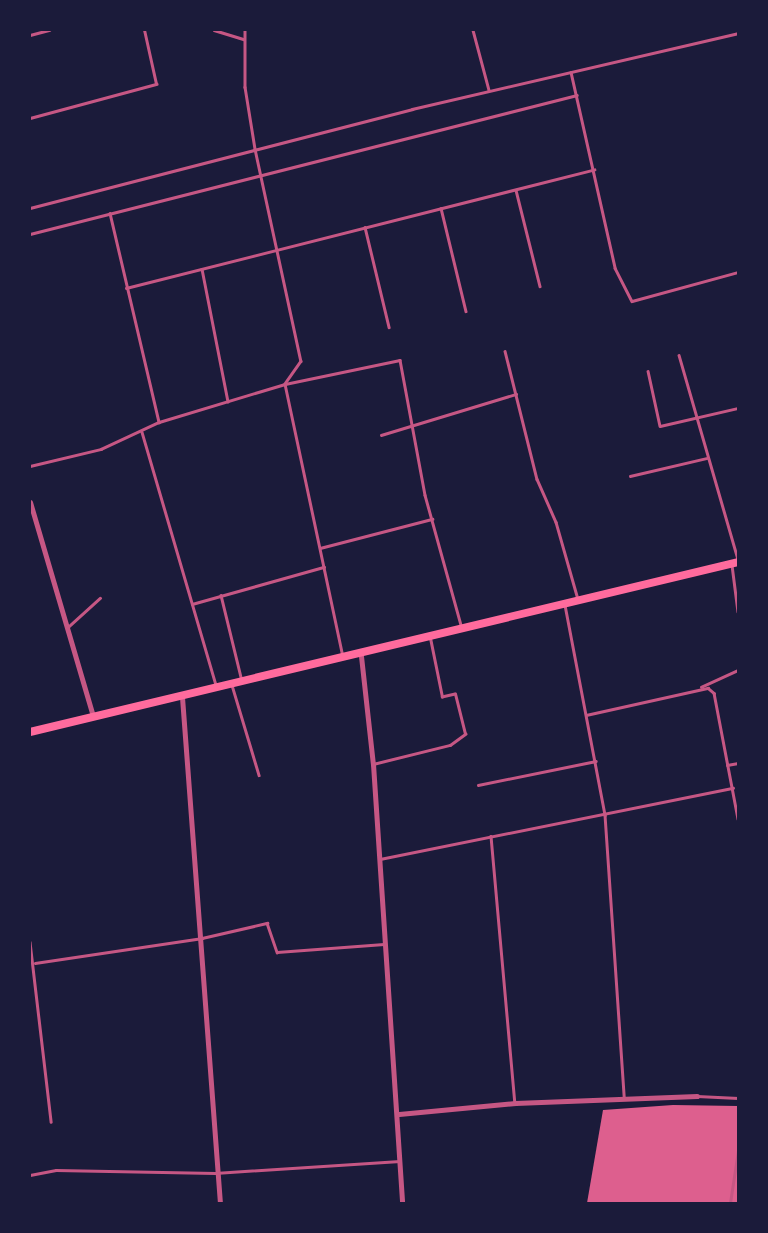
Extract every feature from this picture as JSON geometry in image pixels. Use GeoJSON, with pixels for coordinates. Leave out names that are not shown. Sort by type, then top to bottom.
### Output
{"type":"FeatureCollection","features":[{"type":"Feature","properties":{"kind":"main road"},"geometry":{"type":"LineString","coordinates":[[30,732],[361,656],[430,637],[736,563]]}},
{"type":"Feature","properties":{"kind":"street"},"geometry":{"type":"LineString","coordinates":[[30,502],[93,716]]}},
{"type":"Feature","properties":{"kind":"street"},"geometry":{"type":"LineString","coordinates":[[361,656],[373,764],[399,1114],[402,1203]]}},
{"type":"Feature","properties":{"kind":"street"},"geometry":{"type":"LineString","coordinates":[[182,697],[202,938],[215,1173],[220,1203]]}},
{"type":"Feature","properties":{"kind":"street"},"geometry":{"type":"LineString","coordinates":[[399,1114],[515,1103],[624,1097],[696,1096]]}},
{"type":"Feature","properties":{"kind":"lane"},"geometry":{"type":"LineString","coordinates":[[30,35],[49,30]]}},
{"type":"Feature","properties":{"kind":"lane"},"geometry":{"type":"LineString","coordinates":[[30,118],[156,84],[144,30]]}},
{"type":"Feature","properties":{"kind":"lane"},"geometry":{"type":"LineString","coordinates":[[214,30],[244,39]]}},
{"type":"Feature","properties":{"kind":"lane"},"geometry":{"type":"LineString","coordinates":[[245,30],[245,87],[255,149],[279,249],[301,361],[285,384],[344,660]]}},
{"type":"Feature","properties":{"kind":"lane"},"geometry":{"type":"LineString","coordinates":[[473,30],[489,90]]}},
{"type":"Feature","properties":{"kind":"lane"},"geometry":{"type":"LineString","coordinates":[[30,208],[489,90],[738,33]]}},
{"type":"Feature","properties":{"kind":"lane"},"geometry":{"type":"LineString","coordinates":[[571,72],[615,268],[632,301],[738,272]]}},
{"type":"Feature","properties":{"kind":"lane"},"geometry":{"type":"LineString","coordinates":[[30,234],[577,95]]}},
{"type":"Feature","properties":{"kind":"lane"},"geometry":{"type":"LineString","coordinates":[[126,288],[594,170]]}},
{"type":"Feature","properties":{"kind":"lane"},"geometry":{"type":"LineString","coordinates":[[516,189],[540,286]]}},
{"type":"Feature","properties":{"kind":"lane"},"geometry":{"type":"LineString","coordinates":[[441,208],[466,311]]}},
{"type":"Feature","properties":{"kind":"lane"},"geometry":{"type":"LineString","coordinates":[[110,213],[158,422]]}},
{"type":"Feature","properties":{"kind":"lane"},"geometry":{"type":"LineString","coordinates":[[366,227],[390,327]]}},
{"type":"Feature","properties":{"kind":"lane"},"geometry":{"type":"LineString","coordinates":[[202,268],[228,401]]}},
{"type":"Feature","properties":{"kind":"lane"},"geometry":{"type":"LineString","coordinates":[[506,351],[537,478],[556,522],[578,601]]}},
{"type":"Feature","properties":{"kind":"lane"},"geometry":{"type":"LineString","coordinates":[[679,355],[736,563],[738,612]]}},
{"type":"Feature","properties":{"kind":"lane"},"geometry":{"type":"LineString","coordinates":[[30,466],[101,449],[142,432],[158,422],[285,384],[400,360],[432,519],[463,629]]}},
{"type":"Feature","properties":{"kind":"lane"},"geometry":{"type":"LineString","coordinates":[[648,371],[660,426],[738,408]]}},
{"type":"Feature","properties":{"kind":"lane"},"geometry":{"type":"LineString","coordinates":[[382,435],[516,394]]}},
{"type":"Feature","properties":{"kind":"lane"},"geometry":{"type":"LineString","coordinates":[[142,432],[217,689]]}},
{"type":"Feature","properties":{"kind":"lane"},"geometry":{"type":"LineString","coordinates":[[630,476],[707,458]]}},
{"type":"Feature","properties":{"kind":"lane"},"geometry":{"type":"LineString","coordinates":[[320,548],[432,519]]}},
{"type":"Feature","properties":{"kind":"lane"},"geometry":{"type":"LineString","coordinates":[[192,604],[324,567]]}},
{"type":"Feature","properties":{"kind":"lane"},"geometry":{"type":"LineString","coordinates":[[221,596],[243,682]]}},
{"type":"Feature","properties":{"kind":"lane"},"geometry":{"type":"LineString","coordinates":[[68,627],[100,598]]}},
{"type":"Feature","properties":{"kind":"lane"},"geometry":{"type":"LineString","coordinates":[[565,604],[605,815],[624,1097]]}},
{"type":"Feature","properties":{"kind":"lane"},"geometry":{"type":"LineString","coordinates":[[373,764],[450,745],[465,734],[455,694],[442,698],[430,637]]}},
{"type":"Feature","properties":{"kind":"lane"},"geometry":{"type":"LineString","coordinates":[[586,715],[698,688],[738,670]]}},
{"type":"Feature","properties":{"kind":"lane"},"geometry":{"type":"LineString","coordinates":[[232,685],[259,775]]}},
{"type":"Feature","properties":{"kind":"lane"},"geometry":{"type":"LineString","coordinates":[[698,688],[714,693],[738,819]]}},
{"type":"Feature","properties":{"kind":"lane"},"geometry":{"type":"LineString","coordinates":[[478,785],[596,761]]}},
{"type":"Feature","properties":{"kind":"lane"},"geometry":{"type":"LineString","coordinates":[[727,765],[738,763]]}},
{"type":"Feature","properties":{"kind":"lane"},"geometry":{"type":"LineString","coordinates":[[379,860],[733,788]]}},
{"type":"Feature","properties":{"kind":"lane"},"geometry":{"type":"LineString","coordinates":[[491,836],[515,1103]]}},
{"type":"Feature","properties":{"kind":"lane"},"geometry":{"type":"LineString","coordinates":[[35,963],[202,938],[266,923],[277,952],[386,944]]}},
{"type":"Feature","properties":{"kind":"lane"},"geometry":{"type":"LineString","coordinates":[[30,942],[35,963],[51,1122]]}},
{"type":"Feature","properties":{"kind":"lane"},"geometry":{"type":"LineString","coordinates":[[696,1096],[738,1098]]}},
{"type":"Feature","properties":{"kind":"lane"},"geometry":{"type":"LineString","coordinates":[[730,1203],[738,1151]]}},
{"type":"Feature","properties":{"kind":"lane"},"geometry":{"type":"LineString","coordinates":[[30,1175],[56,1170],[215,1173],[401,1161]]}},
{"type":"Feature","properties":{"kind":"building"},"geometry":{"type":"Polygon","coordinates":[[[673,1105],[738,1106],[738,1203],[587,1203],[603,1110],[673,1105]]]}}]}
